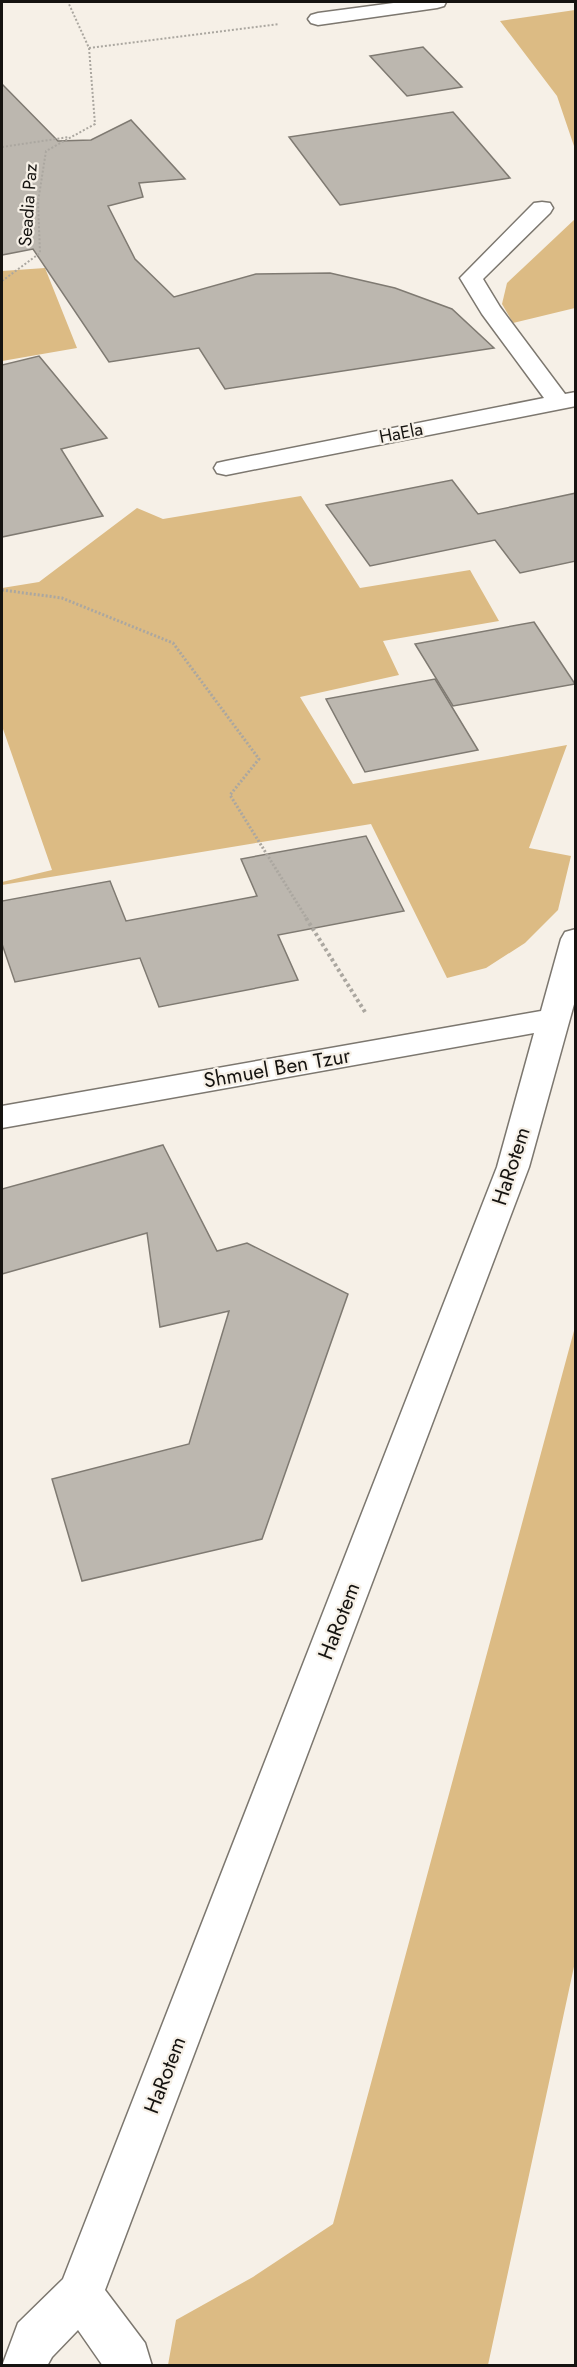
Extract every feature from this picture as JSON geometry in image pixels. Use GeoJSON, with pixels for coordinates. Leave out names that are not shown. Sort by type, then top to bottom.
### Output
{"type":"FeatureCollection","features":[{"type":"Feature","properties":{"kind":"street"},"geometry":{"type":"LineString","coordinates":[[318,19],[437,2]]}},
{"type":"Feature","properties":{"kind":"street"},"geometry":{"type":"LineString","coordinates":[[542,208],[471,278],[490,309],[567,401]]}},
{"type":"Feature","properties":{"kind":"street","name":"HaEla"},"geometry":{"type":"LineString","coordinates":[[226,468],[567,401]]}},
{"type":"Feature","properties":{"kind":"street","name":"HaRotem"},"geometry":{"type":"LineString","coordinates":[[23,2366],[35,2340],[80,2295],[513,1167],[576,939]]}},
{"type":"Feature","properties":{"kind":"street","name":"Shmuel Ben Tzur"},"geometry":{"type":"LineString","coordinates":[[2,1117],[553,1018]]}},
{"type":"Feature","properties":{"kind":"street"},"geometry":{"type":"LineString","coordinates":[[80,2295],[128,2360],[129,2366]]}},
{"type":"Feature","properties":{"kind":"path","name":"Seadia Paz"},"geometry":{"type":"LineString","coordinates":[[2,281],[40,253],[36,228],[46,151],[95,124],[89,48],[68,2]]}},
{"type":"Feature","properties":{"kind":"path"},"geometry":{"type":"LineString","coordinates":[[89,48],[284,23]]}},
{"type":"Feature","properties":{"kind":"path"},"geometry":{"type":"LineString","coordinates":[[2,147],[72,137]]}},
{"type":"Feature","properties":{"kind":"path"},"geometry":{"type":"LineString","coordinates":[[2,590],[62,598],[173,642],[259,759],[230,795],[388,1048]]}},
{"type":"Feature","properties":{"kind":"shaded area"},"geometry":{"type":"Polygon","coordinates":[[[576,10],[575,149],[557,96],[500,21],[576,10]]]}},
{"type":"Feature","properties":{"kind":"shaded area"},"geometry":{"type":"Polygon","coordinates":[[[575,219],[575,308],[513,323],[502,304],[507,283],[575,219]]]}},
{"type":"Feature","properties":{"kind":"shaded area"},"geometry":{"type":"Polygon","coordinates":[[[45,268],[77,348],[2,361],[2,271],[45,268]]]}},
{"type":"Feature","properties":{"kind":"shaded area"},"geometry":{"type":"Polygon","coordinates":[[[301,496],[360,588],[470,570],[499,621],[383,641],[399,675],[300,697],[353,784],[567,745],[529,848],[571,856],[558,910],[525,943],[486,968],[447,978],[371,824],[2,885],[2,882],[52,870],[2,726],[2,588],[39,582],[137,508],[163,519],[301,496]]]}},
{"type":"Feature","properties":{"kind":"shaded area"},"geometry":{"type":"Polygon","coordinates":[[[575,1327],[575,1962],[488,2365],[168,2365],[176,2320],[253,2277],[333,2224],[575,1327]]]}},
{"type":"Feature","properties":{"kind":"building"},"geometry":{"type":"Polygon","coordinates":[[[423,47],[462,87],[407,96],[370,56],[423,47]]]}},
{"type":"Feature","properties":{"kind":"building"},"geometry":{"type":"Polygon","coordinates":[[[2,84],[58,141],[91,140],[131,120],[185,179],[139,183],[143,197],[108,206],[135,259],[174,297],[256,274],[330,273],[395,288],[452,309],[494,348],[225,389],[199,348],[109,362],[33,249],[2,255],[2,84]]]}},
{"type":"Feature","properties":{"kind":"building"},"geometry":{"type":"Polygon","coordinates":[[[453,112],[510,178],[340,205],[289,137],[453,112]]]}},
{"type":"Feature","properties":{"kind":"building"},"geometry":{"type":"Polygon","coordinates":[[[39,356],[107,438],[61,449],[103,516],[2,537],[2,365],[39,356]]]}},
{"type":"Feature","properties":{"kind":"building"},"geometry":{"type":"Polygon","coordinates":[[[452,480],[478,514],[576,493],[576,561],[520,573],[495,540],[370,566],[326,505],[452,480]]]}},
{"type":"Feature","properties":{"kind":"building"},"geometry":{"type":"Polygon","coordinates":[[[534,622],[575,684],[453,706],[415,644],[534,622]]]}},
{"type":"Feature","properties":{"kind":"building"},"geometry":{"type":"Polygon","coordinates":[[[435,679],[478,750],[365,772],[326,699],[435,679]]]}},
{"type":"Feature","properties":{"kind":"building"},"geometry":{"type":"Polygon","coordinates":[[[366,836],[404,911],[278,935],[298,980],[159,1007],[140,958],[15,982],[2,944],[2,901],[110,881],[126,921],[257,896],[241,859],[366,836]]]}},
{"type":"Feature","properties":{"kind":"building"},"geometry":{"type":"Polygon","coordinates":[[[163,1145],[217,1251],[247,1243],[348,1294],[262,1539],[82,1581],[52,1479],[189,1444],[229,1311],[160,1327],[147,1233],[2,1274],[2,1189],[163,1145]]]}}]}
